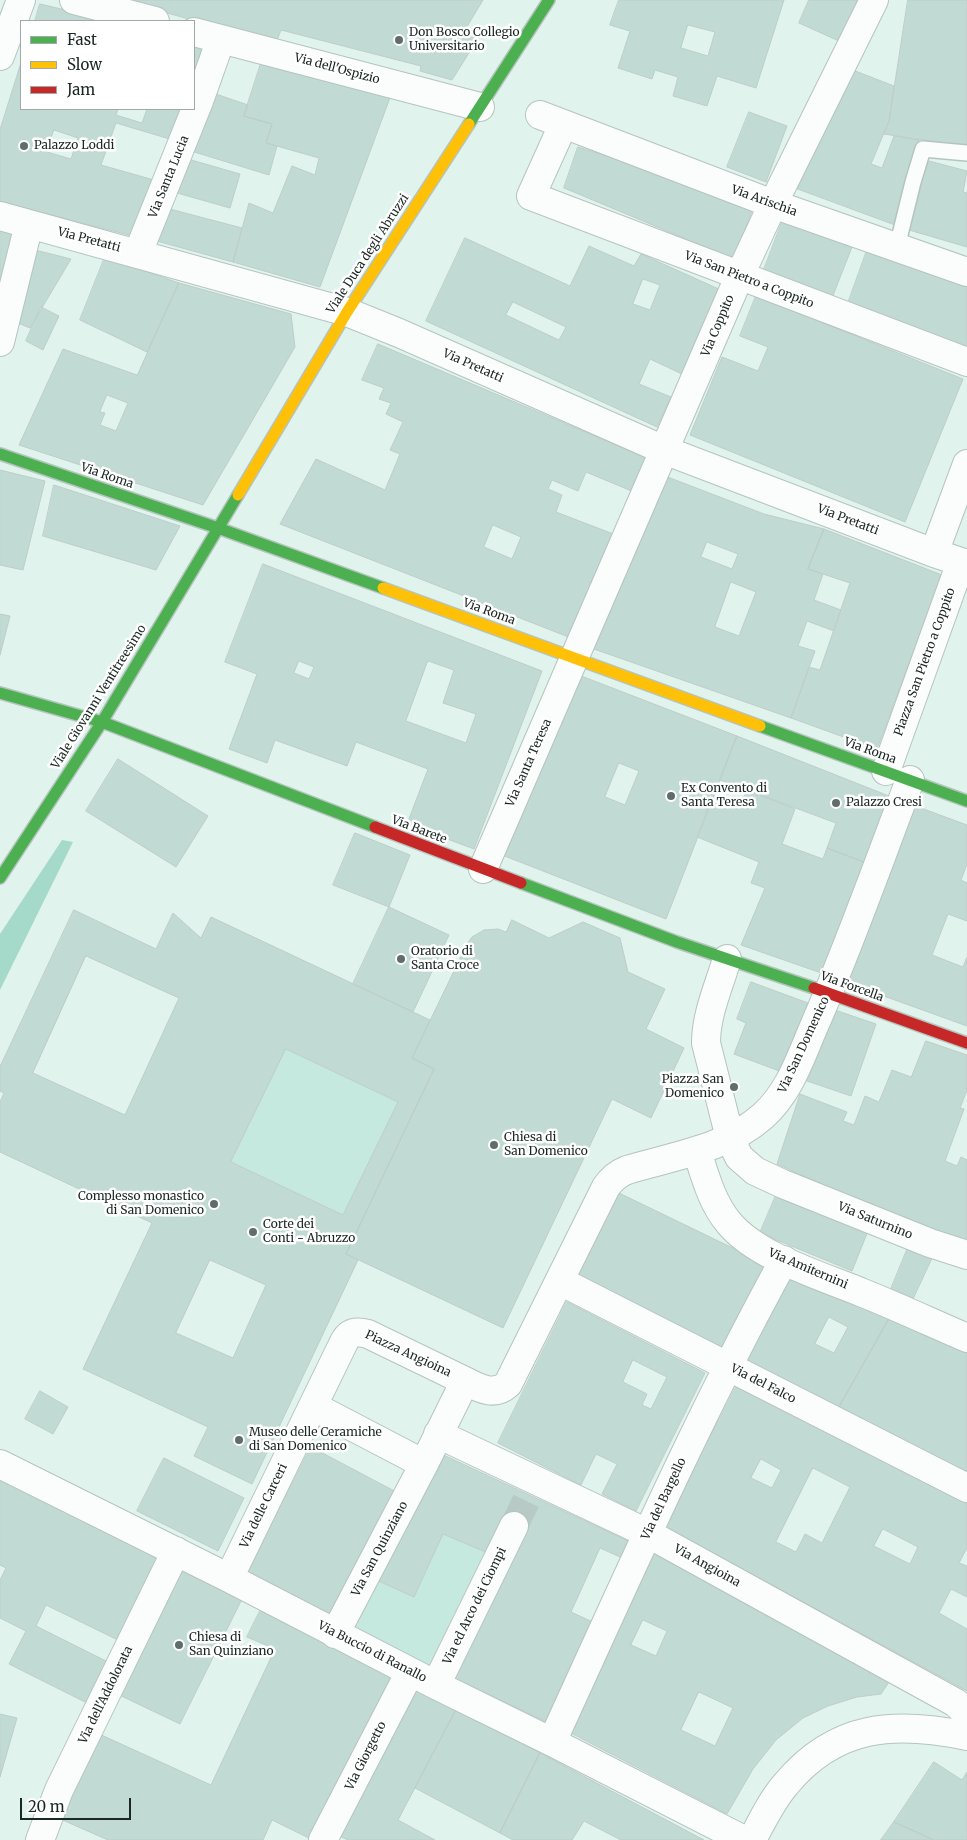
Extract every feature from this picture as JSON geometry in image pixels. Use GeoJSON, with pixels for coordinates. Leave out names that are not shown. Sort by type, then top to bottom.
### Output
{"type":"FeatureCollection","features":[{"type":"Feature","properties":{"kind":"street"},"geometry":{"type":"LineString","coordinates":[[0,56],[21,0]]}},
{"type":"Feature","properties":{"kind":"street"},"geometry":{"type":"LineString","coordinates":[[74,0],[151,20]]}},
{"type":"Feature","properties":{"kind":"street","name":"Viale Duca degli Abruzzi"},"geometry":{"type":"LineString","coordinates":[[218,528],[347,312],[549,0]]}},
{"type":"Feature","properties":{"kind":"street","name":"Via Coppito"},"geometry":{"type":"LineString","coordinates":[[575,658],[739,276],[874,0]]}},
{"type":"Feature","properties":{"kind":"street","name":"Via dell'Ospizio"},"geometry":{"type":"LineString","coordinates":[[195,32],[480,107]]}},
{"type":"Feature","properties":{"kind":"street","name":"Via Santa Lucia"},"geometry":{"type":"LineString","coordinates":[[138,253],[222,39]]}},
{"type":"Feature","properties":{"kind":"street","name":"Via Arischia"},"geometry":{"type":"LineString","coordinates":[[531,196],[552,120],[773,204],[967,272]]}},
{"type":"Feature","properties":{"kind":"street","name":"Via San Pietro a Coppito"},"geometry":{"type":"LineString","coordinates":[[531,196],[967,362]]}},
{"type":"Feature","properties":{"kind":"street","name":"Via Pretatti"},"geometry":{"type":"LineString","coordinates":[[0,216],[347,312],[399,333],[664,450],[934,553]]}},
{"type":"Feature","properties":{"kind":"street"},"geometry":{"type":"LineString","coordinates":[[0,342],[29,224]]}},
{"type":"Feature","properties":{"kind":"street","name":"Via Roma"},"geometry":{"type":"LineString","coordinates":[[0,454],[218,528],[967,801]]}},
{"type":"Feature","properties":{"kind":"street"},"geometry":{"type":"LineString","coordinates":[[934,553],[967,464]]}},
{"type":"Feature","properties":{"kind":"street","name":"Viale Giovanni Ventitreesimo"},"geometry":{"type":"LineString","coordinates":[[0,878],[102,722],[218,528]]}},
{"type":"Feature","properties":{"kind":"street","name":"Piazza San Pietro a Coppito"},"geometry":{"type":"LineString","coordinates":[[898,775],[961,583],[961,562],[934,553]]}},
{"type":"Feature","properties":{"kind":"street","name":"Via Santa Teresa"},"geometry":{"type":"LineString","coordinates":[[483,869],[575,658]]}},
{"type":"Feature","properties":{"kind":"street","name":"Via Barete"},"geometry":{"type":"LineString","coordinates":[[0,693],[102,722],[483,869],[727,959]]}},
{"type":"Feature","properties":{"kind":"street","name":"Via San Domenico"},"geometry":{"type":"LineString","coordinates":[[528,1346],[611,1180],[627,1170],[697,1151],[730,1138],[763,1116],[786,1089],[829,993],[898,775]]}},
{"type":"Feature","properties":{"kind":"street"},"geometry":{"type":"LineString","coordinates":[[727,959],[708,1019],[706,1043],[730,1138]]}},
{"type":"Feature","properties":{"kind":"street","name":"Via Forcella"},"geometry":{"type":"LineString","coordinates":[[727,959],[829,993],[967,1043]]}},
{"type":"Feature","properties":{"kind":"street","name":"Via Saturnino"},"geometry":{"type":"LineString","coordinates":[[730,1138],[739,1157],[755,1171],[930,1243],[967,1255]]}},
{"type":"Feature","properties":{"kind":"street","name":"Via Amiternini"},"geometry":{"type":"LineString","coordinates":[[697,1151],[718,1208],[740,1236],[754,1246],[967,1338]]}},
{"type":"Feature","properties":{"kind":"street","name":"Via del Bargello"},"geometry":{"type":"LineString","coordinates":[[552,1742],[647,1533],[727,1366],[784,1260]]}},
{"type":"Feature","properties":{"kind":"street","name":"Via del Falco"},"geometry":{"type":"LineString","coordinates":[[560,1281],[967,1488]]}},
{"type":"Feature","properties":{"kind":"street","name":"Piazza Angioina"},"geometry":{"type":"LineString","coordinates":[[313,1406],[346,1339],[354,1332],[368,1334],[486,1390],[504,1388],[511,1379],[528,1346]]}},
{"type":"Feature","properties":{"kind":"street","name":"Piazza Angioina"},"geometry":{"type":"LineString","coordinates":[[424,1464],[465,1381]]}},
{"type":"Feature","properties":{"kind":"street"},"geometry":{"type":"LineString","coordinates":[[313,1406],[424,1464]]}},
{"type":"Feature","properties":{"kind":"street","name":"Via delle Carceri"},"geometry":{"type":"LineString","coordinates":[[229,1578],[313,1406]]}},
{"type":"Feature","properties":{"kind":"street","name":"Via Angioina"},"geometry":{"type":"LineString","coordinates":[[438,1434],[533,1488],[647,1533],[956,1702],[967,1714]]}},
{"type":"Feature","properties":{"kind":"street","name":"Via Buccio di Ranallo"},"geometry":{"type":"LineString","coordinates":[[0,1464],[176,1551],[335,1634],[744,1840]]}},
{"type":"Feature","properties":{"kind":"street","name":"Via San Quinziano"},"geometry":{"type":"LineString","coordinates":[[335,1634],[424,1464]]}},
{"type":"Feature","properties":{"kind":"street","name":"Via ed Arco dei Ciompi"},"geometry":{"type":"LineString","coordinates":[[436,1685],[514,1526]]}},
{"type":"Feature","properties":{"kind":"street","name":"Via dell'Addolorata"},"geometry":{"type":"LineString","coordinates":[[48,1837],[59,1790],[176,1551]]}},
{"type":"Feature","properties":{"kind":"street","name":"Via Giorgetto"},"geometry":{"type":"LineString","coordinates":[[325,1839],[410,1672]]}},
{"type":"Feature","properties":{"kind":"street"},"geometry":{"type":"LineString","coordinates":[[752,1840],[785,1784],[827,1747],[866,1732],[898,1727],[967,1736]]}},
{"type":"Feature","properties":{"kind":"lane"},"geometry":{"type":"LineString","coordinates":[[897,247],[913,182],[924,149],[967,153]]}},
{"type":"Feature","properties":{"kind":"green space"},"geometry":{"type":"Polygon","coordinates":[[[62,840],[73,842],[0,990],[0,934],[62,840]]]}},
{"type":"Feature","properties":{"kind":"green space"},"geometry":{"type":"Polygon","coordinates":[[[286,1049],[398,1102],[343,1215],[231,1162],[286,1049]]]}},
{"type":"Feature","properties":{"kind":"green space"},"geometry":{"type":"Polygon","coordinates":[[[443,1534],[488,1553],[432,1670],[349,1626],[374,1579],[414,1597],[443,1534]]]}},
{"type":"Feature","properties":{"kind":"building","name":"Don Bosco Collegio Universitario"},"geometry":{"type":"Polygon","coordinates":[[[121,0],[483,0],[465,30],[479,37],[452,80],[420,71],[421,66],[281,30],[276,43],[121,0]]]}},
{"type":"Feature","properties":{"kind":"building"},"geometry":{"type":"Polygon","coordinates":[[[619,0],[784,0],[756,88],[717,76],[707,106],[673,96],[678,77],[655,70],[652,79],[618,68],[630,31],[610,25],[619,0]],[[688,25],[681,48],[708,56],[715,32],[688,25]]]}},
{"type":"Feature","properties":{"kind":"building"},"geometry":{"type":"Polygon","coordinates":[[[809,0],[860,0],[841,42],[799,23],[809,0]]]}},
{"type":"Feature","properties":{"kind":"building"},"geometry":{"type":"Polygon","coordinates":[[[908,0],[967,0],[967,147],[884,134],[889,121],[908,0]]]}},
{"type":"Feature","properties":{"kind":"building"},"geometry":{"type":"Polygon","coordinates":[[[40,4],[109,20],[35,20],[40,4]]]}},
{"type":"Feature","properties":{"kind":"building"},"geometry":{"type":"Polygon","coordinates":[[[195,40],[209,43],[195,92],[195,40]]]}},
{"type":"Feature","properties":{"kind":"building"},"geometry":{"type":"Polygon","coordinates":[[[263,57],[391,95],[320,287],[233,262],[249,203],[273,213],[292,166],[315,175],[319,158],[266,143],[272,124],[244,116],[263,57]]]}},
{"type":"Feature","properties":{"kind":"building","name":"Palazzo Loddi"},"geometry":{"type":"Polygon","coordinates":[[[20,66],[20,110],[118,110],[116,115],[142,123],[147,110],[188,110],[173,140],[116,123],[101,165],[154,180],[133,236],[0,202],[0,130],[20,66]],[[54,130],[47,152],[71,159],[78,138],[54,130]]]}},
{"type":"Feature","properties":{"kind":"building"},"geometry":{"type":"Polygon","coordinates":[[[850,69],[894,86],[889,121],[871,164],[882,168],[894,136],[919,140],[905,183],[895,225],[795,188],[850,69]]]}},
{"type":"Feature","properties":{"kind":"building"},"geometry":{"type":"Polygon","coordinates":[[[210,92],[248,105],[244,116],[272,124],[266,143],[277,146],[269,175],[191,151],[210,92]]]}},
{"type":"Feature","properties":{"kind":"building"},"geometry":{"type":"Polygon","coordinates":[[[749,112],[787,126],[766,182],[727,167],[749,112]]]}},
{"type":"Feature","properties":{"kind":"building"},"geometry":{"type":"Polygon","coordinates":[[[578,147],[755,203],[734,259],[564,188],[578,147]]]}},
{"type":"Feature","properties":{"kind":"building"},"geometry":{"type":"Polygon","coordinates":[[[188,159],[240,174],[230,208],[177,193],[188,159]]]}},
{"type":"Feature","properties":{"kind":"building"},"geometry":{"type":"Polygon","coordinates":[[[925,160],[967,171],[963,192],[967,193],[967,247],[909,230],[925,160]]]}},
{"type":"Feature","properties":{"kind":"building"},"geometry":{"type":"Polygon","coordinates":[[[166,208],[242,228],[233,262],[153,240],[166,208]]]}},
{"type":"Feature","properties":{"kind":"building"},"geometry":{"type":"Polygon","coordinates":[[[784,217],[854,242],[832,298],[763,272],[784,217]]]}},
{"type":"Feature","properties":{"kind":"building"},"geometry":{"type":"Polygon","coordinates":[[[0,225],[22,231],[0,313],[0,225]]]}},
{"type":"Feature","properties":{"kind":"building"},"geometry":{"type":"Polygon","coordinates":[[[465,238],[570,286],[589,246],[634,266],[641,254],[721,290],[682,374],[650,359],[639,384],[671,397],[657,427],[426,321],[465,238]],[[643,279],[633,304],[650,310],[660,285],[643,279]],[[513,302],[506,315],[559,340],[566,327],[513,302]]]}},
{"type":"Feature","properties":{"kind":"building"},"geometry":{"type":"Polygon","coordinates":[[[870,242],[967,277],[967,349],[847,306],[870,242]]]}},
{"type":"Feature","properties":{"kind":"building"},"geometry":{"type":"Polygon","coordinates":[[[31,249],[71,259],[30,328],[11,320],[31,249]]]}},
{"type":"Feature","properties":{"kind":"building"},"geometry":{"type":"Polygon","coordinates":[[[105,257],[179,283],[147,352],[80,320],[105,257]]]}},
{"type":"Feature","properties":{"kind":"building"},"geometry":{"type":"Polygon","coordinates":[[[179,283],[291,314],[295,347],[203,505],[19,445],[63,349],[137,375],[179,283]],[[107,395],[100,412],[105,413],[100,425],[116,431],[128,403],[107,395]]]}},
{"type":"Feature","properties":{"kind":"building"},"geometry":{"type":"Polygon","coordinates":[[[756,296],[963,379],[905,522],[690,435],[722,357],[758,371],[768,347],[740,336],[756,296]]]}},
{"type":"Feature","properties":{"kind":"building"},"geometry":{"type":"Polygon","coordinates":[[[41,307],[59,316],[43,350],[26,341],[41,307]]]}},
{"type":"Feature","properties":{"kind":"building"},"geometry":{"type":"Polygon","coordinates":[[[378,344],[649,459],[634,492],[586,472],[578,491],[552,480],[548,489],[562,495],[556,512],[616,535],[571,638],[280,524],[316,459],[385,490],[400,454],[390,450],[403,422],[386,414],[391,403],[379,399],[384,388],[362,380],[378,344]],[[493,525],[484,547],[512,559],[521,537],[493,525]]]}},
{"type":"Feature","properties":{"kind":"building"},"geometry":{"type":"Polygon","coordinates":[[[0,470],[45,481],[23,570],[0,565],[0,470]]]}},
{"type":"Feature","properties":{"kind":"building"},"geometry":{"type":"Polygon","coordinates":[[[665,476],[764,514],[824,529],[808,569],[823,574],[814,600],[841,610],[834,631],[807,621],[798,646],[815,651],[791,718],[591,648],[665,476]],[[707,542],[701,557],[732,569],[738,554],[707,542]],[[731,582],[715,627],[739,636],[756,592],[731,582]]]}},
{"type":"Feature","properties":{"kind":"building"},"geometry":{"type":"Polygon","coordinates":[[[54,485],[180,526],[156,570],[43,536],[54,485]]]}},
{"type":"Feature","properties":{"kind":"building"},"geometry":{"type":"Polygon","coordinates":[[[824,529],[942,575],[877,749],[791,718],[809,667],[820,670],[850,583],[808,569],[824,529]]]}},
{"type":"Feature","properties":{"kind":"building"},"geometry":{"type":"Polygon","coordinates":[[[263,564],[542,671],[474,849],[407,824],[428,769],[356,742],[347,766],[275,740],[267,763],[229,749],[257,674],[225,662],[263,564]],[[299,661],[294,673],[309,679],[314,667],[299,661]],[[428,661],[406,721],[466,743],[476,714],[443,703],[454,670],[428,661]]]}},
{"type":"Feature","properties":{"kind":"building"},"geometry":{"type":"Polygon","coordinates":[[[0,614],[10,616],[0,655],[0,614]]]}},
{"type":"Feature","properties":{"kind":"building","name":"Ex Convento di Santa Teresa"},"geometry":{"type":"Polygon","coordinates":[[[576,674],[737,736],[666,919],[502,855],[576,674]],[[619,763],[605,797],[625,805],[639,771],[619,763]]]}},
{"type":"Feature","properties":{"kind":"building","name":"Palazzo Cresi"},"geometry":{"type":"Polygon","coordinates":[[[737,736],[894,798],[869,864],[827,848],[836,823],[720,780],[737,736]]]}},
{"type":"Feature","properties":{"kind":"building"},"geometry":{"type":"Polygon","coordinates":[[[118,759],[208,816],[176,867],[86,811],[118,759]]]}},
{"type":"Feature","properties":{"kind":"building"},"geometry":{"type":"Polygon","coordinates":[[[747,790],[795,809],[782,844],[823,859],[827,848],[869,864],[827,975],[741,945],[765,888],[751,883],[759,862],[697,837],[714,794],[741,804],[747,790]]]}},
{"type":"Feature","properties":{"kind":"building"},"geometry":{"type":"Polygon","coordinates":[[[910,804],[967,825],[967,864],[961,880],[967,883],[967,921],[948,914],[932,955],[963,967],[967,957],[967,1026],[845,982],[910,804]]]}},
{"type":"Feature","properties":{"kind":"building"},"geometry":{"type":"Polygon","coordinates":[[[355,833],[410,855],[389,907],[333,885],[355,833]]]}},
{"type":"Feature","properties":{"kind":"building","name":"Oratorio di Santa Croce"},"geometry":{"type":"Polygon","coordinates":[[[389,907],[449,935],[413,1012],[353,984],[389,907]]]}},
{"type":"Feature","properties":{"kind":"building","name":"Complesso monastico di San Domenico"},"geometry":{"type":"Polygon","coordinates":[[[74,910],[156,949],[173,913],[201,938],[211,917],[430,1020],[412,1058],[434,1069],[346,1254],[358,1260],[252,1484],[194,1456],[208,1427],[83,1369],[152,1223],[0,1152],[0,1102],[4,1093],[0,1091],[0,1067],[74,910]],[[86,956],[33,1073],[125,1115],[179,998],[86,956]],[[286,1049],[231,1162],[343,1215],[398,1102],[286,1049]],[[210,1260],[176,1333],[233,1358],[266,1285],[210,1260]]]}},
{"type":"Feature","properties":{"kind":"building","name":"Chiesa di San Domenico"},"geometry":{"type":"Polygon","coordinates":[[[512,920],[549,938],[583,922],[620,938],[628,972],[665,989],[646,1029],[684,1048],[651,1118],[612,1099],[503,1328],[346,1254],[434,1069],[412,1058],[467,944],[472,937],[484,930],[498,929],[506,932],[512,920]]]}},
{"type":"Feature","properties":{"kind":"building"},"geometry":{"type":"Polygon","coordinates":[[[751,982],[808,1003],[782,1072],[734,1054],[746,1023],[737,1019],[751,982]]]}},
{"type":"Feature","properties":{"kind":"building"},"geometry":{"type":"Polygon","coordinates":[[[829,1008],[876,1024],[851,1096],[804,1080],[829,1008]]]}},
{"type":"Feature","properties":{"kind":"building"},"geometry":{"type":"Polygon","coordinates":[[[926,1041],[967,1055],[967,1090],[960,1108],[964,1109],[945,1161],[957,1166],[961,1157],[967,1160],[967,1242],[899,1219],[777,1164],[800,1094],[847,1112],[843,1121],[854,1125],[865,1096],[879,1102],[892,1070],[911,1077],[926,1041]]]}},
{"type":"Feature","properties":{"kind":"building"},"geometry":{"type":"Polygon","coordinates":[[[617,1192],[770,1266],[728,1352],[575,1278],[617,1192]]]}},
{"type":"Feature","properties":{"kind":"building"},"geometry":{"type":"Polygon","coordinates":[[[777,1193],[868,1231],[852,1271],[760,1233],[777,1193]]]}},
{"type":"Feature","properties":{"kind":"building"},"geometry":{"type":"Polygon","coordinates":[[[909,1245],[934,1254],[913,1299],[891,1289],[909,1245]]]}},
{"type":"Feature","properties":{"kind":"building"},"geometry":{"type":"Polygon","coordinates":[[[789,1273],[890,1317],[838,1409],[744,1360],[789,1273]],[[829,1317],[815,1344],[834,1353],[848,1327],[829,1317]]]}},
{"type":"Feature","properties":{"kind":"building"},"geometry":{"type":"Polygon","coordinates":[[[567,1302],[705,1373],[636,1511],[602,1494],[617,1464],[596,1454],[581,1485],[498,1443],[567,1302]],[[633,1360],[623,1382],[647,1394],[642,1405],[651,1409],[667,1377],[633,1360]]]}},
{"type":"Feature","properties":{"kind":"building"},"geometry":{"type":"Polygon","coordinates":[[[890,1317],[967,1353],[967,1475],[838,1409],[890,1317]]]}},
{"type":"Feature","properties":{"kind":"building"},"geometry":{"type":"Polygon","coordinates":[[[736,1387],[967,1504],[967,1548],[959,1563],[967,1566],[967,1597],[951,1589],[939,1613],[967,1629],[967,1691],[665,1527],[736,1387]],[[761,1459],[751,1478],[772,1488],[781,1470],[761,1459]],[[813,1468],[776,1542],[796,1552],[805,1534],[822,1543],[850,1487],[813,1468]],[[883,1529],[874,1546],[910,1564],[918,1547],[883,1529]]]}},
{"type":"Feature","properties":{"kind":"building"},"geometry":{"type":"Polygon","coordinates":[[[40,1391],[68,1407],[53,1434],[25,1419],[40,1391]]]}},
{"type":"Feature","properties":{"kind":"building"},"geometry":{"type":"Polygon","coordinates":[[[311,1447],[402,1495],[335,1618],[248,1572],[311,1447]]]}},
{"type":"Feature","properties":{"kind":"building"},"geometry":{"type":"Polygon","coordinates":[[[437,1452],[637,1545],[629,1561],[600,1548],[571,1612],[597,1624],[551,1724],[452,1677],[488,1553],[443,1534],[414,1597],[374,1579],[437,1452]]]}},
{"type":"Feature","properties":{"kind":"building"},"geometry":{"type":"Polygon","coordinates":[[[164,1458],[244,1498],[218,1551],[137,1511],[164,1458]]]}},
{"type":"Feature","properties":{"kind":"building"},"geometry":{"type":"Polygon","coordinates":[[[0,1479],[161,1559],[120,1641],[46,1605],[36,1626],[110,1663],[89,1704],[9,1664],[26,1631],[0,1618],[0,1580],[6,1568],[0,1565],[0,1479]]]}},
{"type":"Feature","properties":{"kind":"building"},"geometry":{"type":"Polygon","coordinates":[[[653,1551],[889,1682],[881,1694],[857,1697],[828,1706],[803,1718],[776,1740],[753,1769],[727,1814],[569,1732],[653,1551]],[[643,1620],[631,1645],[656,1656],[667,1631],[643,1620]],[[699,1692],[681,1730],[715,1746],[733,1708],[699,1692]]]}},
{"type":"Feature","properties":{"kind":"building","name":"Chiesa di San Quinziano"},"geometry":{"type":"Polygon","coordinates":[[[178,1565],[243,1597],[180,1724],[115,1693],[178,1565]]]}},
{"type":"Feature","properties":{"kind":"building"},"geometry":{"type":"Polygon","coordinates":[[[262,1607],[399,1678],[313,1840],[272,1820],[263,1840],[108,1840],[58,1818],[97,1733],[211,1785],[275,1649],[247,1637],[262,1607]]]}},
{"type":"Feature","properties":{"kind":"building"},"geometry":{"type":"Polygon","coordinates":[[[411,1684],[457,1708],[398,1820],[435,1840],[348,1840],[333,1833],[411,1684]]]}},
{"type":"Feature","properties":{"kind":"building"},"geometry":{"type":"Polygon","coordinates":[[[457,1708],[540,1753],[500,1833],[415,1788],[457,1708]]]}},
{"type":"Feature","properties":{"kind":"building"},"geometry":{"type":"Polygon","coordinates":[[[0,1714],[17,1718],[0,1777],[0,1714]]]}},
{"type":"Feature","properties":{"kind":"building"},"geometry":{"type":"Polygon","coordinates":[[[540,1753],[704,1840],[621,1840],[584,1821],[572,1840],[513,1840],[500,1833],[540,1753]]]}},
{"type":"Feature","properties":{"kind":"building"},"geometry":{"type":"Polygon","coordinates":[[[934,1762],[962,1780],[967,1772],[967,1840],[934,1840],[894,1822],[934,1762]]]}},
{"type":"Feature","properties":{"kind":"building"},"geometry":{"type":"Polygon","coordinates":[[[894,1822],[934,1840],[881,1840],[894,1822]]]}},
{"type":"Feature","properties":{"kind":"tunnel"},"geometry":{"type":"LineString","coordinates":[[514,1526],[529,1495]]}},
{"type":"Feature","properties":{"kind":"traffic: fast"},"geometry":{"type":"LineString","coordinates":[[469,124],[549,0]]}},
{"type":"Feature","properties":{"kind":"traffic: fast"},"geometry":{"type":"LineString","coordinates":[[0,454],[218,528],[383,588]]}},
{"type":"Feature","properties":{"kind":"traffic: fast"},"geometry":{"type":"LineString","coordinates":[[0,878],[102,722],[238,495]]}},
{"type":"Feature","properties":{"kind":"traffic: fast"},"geometry":{"type":"LineString","coordinates":[[0,693],[102,722],[375,827]]}},
{"type":"Feature","properties":{"kind":"traffic: fast"},"geometry":{"type":"LineString","coordinates":[[760,726],[967,801]]}},
{"type":"Feature","properties":{"kind":"traffic: fast"},"geometry":{"type":"LineString","coordinates":[[521,883],[677,942],[814,988]]}},
{"type":"Feature","properties":{"kind":"traffic: slow"},"geometry":{"type":"LineString","coordinates":[[238,495],[347,312],[469,124]]}},
{"type":"Feature","properties":{"kind":"traffic: slow"},"geometry":{"type":"LineString","coordinates":[[383,588],[760,726]]}},
{"type":"Feature","properties":{"kind":"traffic: jam"},"geometry":{"type":"LineString","coordinates":[[375,827],[521,883]]}},
{"type":"Feature","properties":{"kind":"traffic: jam"},"geometry":{"type":"LineString","coordinates":[[814,988],[967,1043]]}},
{"type":"Feature","properties":{"kind":"place","name":"Don Bosco Collegio Universitario"},"geometry":{"type":"Point","coordinates":[399,40]}},
{"type":"Feature","properties":{"kind":"place","name":"Palazzo Loddi"},"geometry":{"type":"Point","coordinates":[24,146]}},
{"type":"Feature","properties":{"kind":"place","name":"Ex Convento di Santa Teresa"},"geometry":{"type":"Point","coordinates":[671,796]}},
{"type":"Feature","properties":{"kind":"place","name":"Palazzo Cresi"},"geometry":{"type":"Point","coordinates":[836,803]}},
{"type":"Feature","properties":{"kind":"place","name":"Oratorio di Santa Croce"},"geometry":{"type":"Point","coordinates":[401,959]}},
{"type":"Feature","properties":{"kind":"place","name":"Piazza San Domenico"},"geometry":{"type":"Point","coordinates":[734,1087]}},
{"type":"Feature","properties":{"kind":"place","name":"Chiesa di San Domenico"},"geometry":{"type":"Point","coordinates":[494,1145]}},
{"type":"Feature","properties":{"kind":"place","name":"Complesso monastico di San Domenico"},"geometry":{"type":"Point","coordinates":[214,1204]}},
{"type":"Feature","properties":{"kind":"place","name":"Corte dei Conti - Abruzzo"},"geometry":{"type":"Point","coordinates":[253,1232]}},
{"type":"Feature","properties":{"kind":"place","name":"Museo delle Ceramiche di San Domenico"},"geometry":{"type":"Point","coordinates":[239,1440]}},
{"type":"Feature","properties":{"kind":"place","name":"Chiesa di San Quinziano"},"geometry":{"type":"Point","coordinates":[179,1645]}}]}
